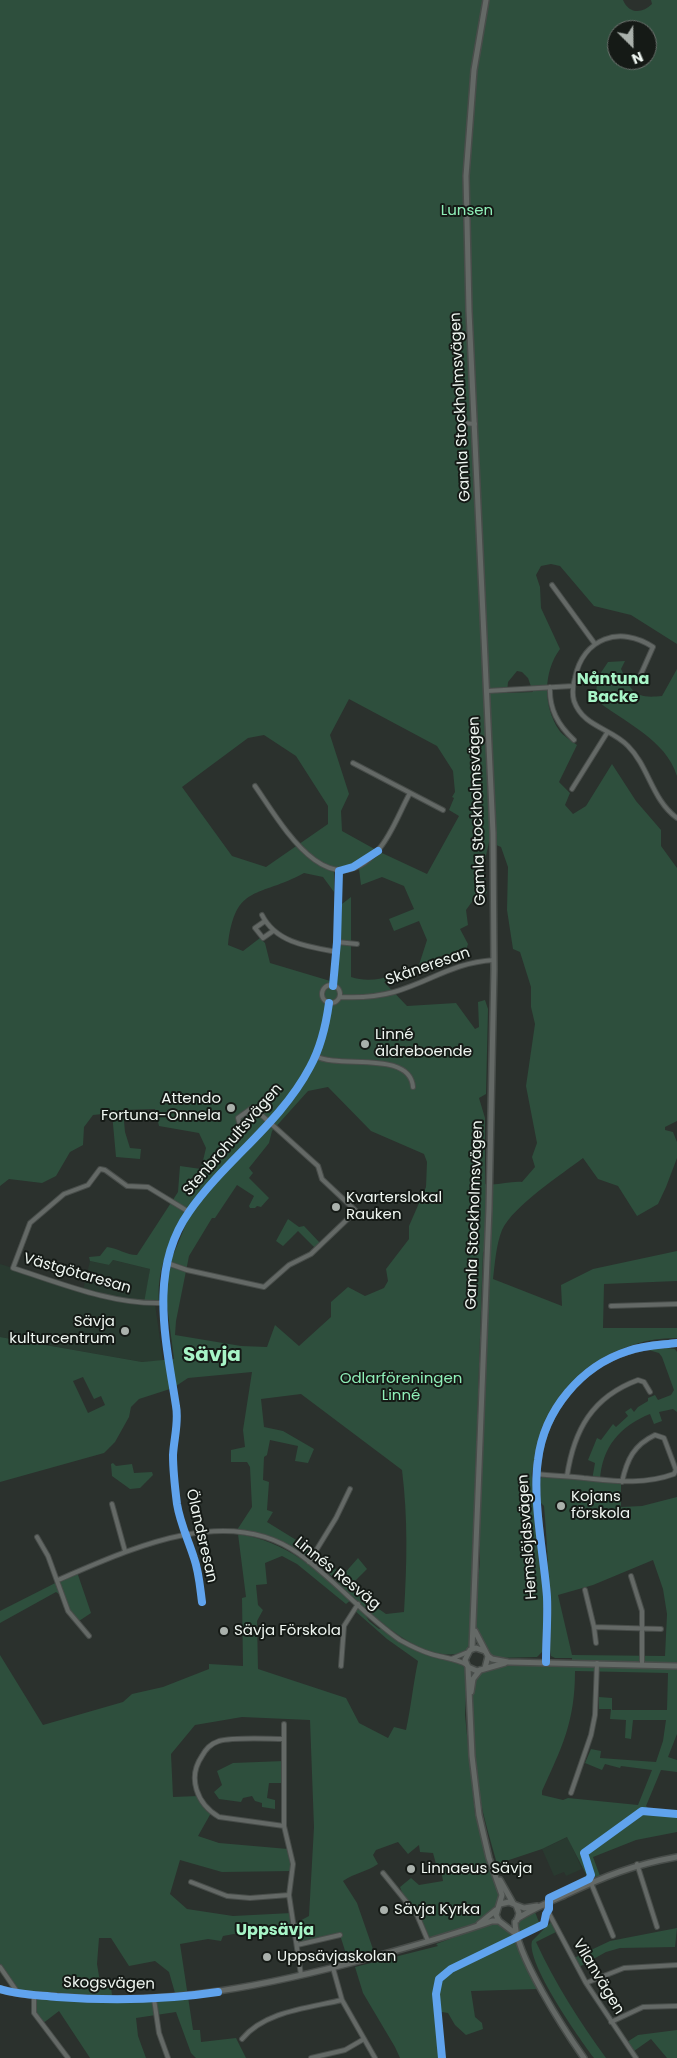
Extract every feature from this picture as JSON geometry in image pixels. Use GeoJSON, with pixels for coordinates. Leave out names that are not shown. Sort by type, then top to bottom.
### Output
{"type":"FeatureCollection","features":[{"type":"Feature","properties":{"kind":"main road","name":"Gamla Stockholmsvägen"},"geometry":{"type":"LineString","coordinates":[[470,1651],[489,1208],[494,960],[493,833],[466,176],[474,70],[486,0]]}},
{"type":"Feature","properties":{"kind":"main road","name":"Hemslöjdsvägen"},"geometry":{"type":"LineString","coordinates":[[546,1662],[547,1598],[537,1474],[540,1447],[548,1424],[570,1389],[590,1371],[621,1353],[640,1347],[677,1343]]}},
{"type":"Feature","properties":{"kind":"main road","name":"Gamla Stockholmsvägen"},"geometry":{"type":"LineString","coordinates":[[472,1623],[479,1643],[486,1653]]}},
{"type":"Feature","properties":{"kind":"main road"},"geometry":{"type":"LineString","coordinates":[[584,2058],[551,2008],[516,1934],[499,1921],[496,1910],[502,1895],[479,1814],[468,1707],[468,1666],[465,1660],[470,1651],[480,1648],[492,1659],[508,1662],[677,1666]]}},
{"type":"Feature","properties":{"kind":"main road"},"geometry":{"type":"LineString","coordinates":[[468,1707],[473,1679],[482,1669],[486,1653]]}},
{"type":"Feature","properties":{"kind":"main road"},"geometry":{"type":"LineString","coordinates":[[468,1666],[474,1670],[508,1662]]}},
{"type":"Feature","properties":{"kind":"main road"},"geometry":{"type":"LineString","coordinates":[[505,1924],[516,1921],[544,1904],[637,1864],[677,1857]]}},
{"type":"Feature","properties":{"kind":"main road"},"geometry":{"type":"LineString","coordinates":[[492,1864],[519,1913],[516,1921],[516,1934]]}},
{"type":"Feature","properties":{"kind":"main road"},"geometry":{"type":"LineString","coordinates":[[500,1904],[505,1902],[527,1908],[544,1904]]}},
{"type":"Feature","properties":{"kind":"main road","name":"Skogsvägen"},"geometry":{"type":"LineString","coordinates":[[464,1931],[480,1923],[496,1910]]}},
{"type":"Feature","properties":{"kind":"main road","name":"Skogsvägen"},"geometry":{"type":"LineString","coordinates":[[0,1989],[34,1995],[85,1999],[154,1999],[218,1992],[333,1968],[428,1942],[492,1921],[499,1921]]}},
{"type":"Feature","properties":{"kind":"street"},"geometry":{"type":"LineString","coordinates":[[463,423],[475,424]]}},
{"type":"Feature","properties":{"kind":"street"},"geometry":{"type":"LineString","coordinates":[[552,585],[595,644]]}},
{"type":"Feature","properties":{"kind":"street"},"geometry":{"type":"LineString","coordinates":[[637,683],[654,647],[642,640],[622,636],[604,639],[595,644],[580,660],[573,686],[574,700],[582,716],[621,740],[632,750],[642,765],[660,801],[677,818]]}},
{"type":"Feature","properties":{"kind":"street"},"geometry":{"type":"LineString","coordinates":[[486,690],[573,686]]}},
{"type":"Feature","properties":{"kind":"street"},"geometry":{"type":"LineString","coordinates":[[550,687],[550,701],[555,715],[563,730],[574,740]]}},
{"type":"Feature","properties":{"kind":"street"},"geometry":{"type":"LineString","coordinates":[[572,789],[607,733]]}},
{"type":"Feature","properties":{"kind":"street"},"geometry":{"type":"LineString","coordinates":[[353,763],[443,810]]}},
{"type":"Feature","properties":{"kind":"street"},"geometry":{"type":"LineString","coordinates":[[255,786],[298,846],[312,858],[339,871],[353,868],[379,849],[410,793]]}},
{"type":"Feature","properties":{"kind":"street","name":"Stenbrohultsvägen"},"geometry":{"type":"LineString","coordinates":[[172,1388],[163,1303],[167,1263],[180,1226],[188,1212],[215,1180],[270,1123],[303,1080],[315,1056],[321,1042],[329,1002],[324,998],[323,992],[328,986],[333,986],[337,952],[339,871]]}},
{"type":"Feature","properties":{"kind":"street"},"geometry":{"type":"LineString","coordinates":[[262,915],[273,931],[288,940],[312,948],[337,952]]}},
{"type":"Feature","properties":{"kind":"street"},"geometry":{"type":"LineString","coordinates":[[265,921],[255,928],[256,932],[263,938],[273,931]]}},
{"type":"Feature","properties":{"kind":"street"},"geometry":{"type":"LineString","coordinates":[[337,942],[357,944]]}},
{"type":"Feature","properties":{"kind":"street","name":"Skåneresan"},"geometry":{"type":"LineString","coordinates":[[340,997],[378,996],[395,992],[456,966],[494,960]]}},
{"type":"Feature","properties":{"kind":"street"},"geometry":{"type":"LineString","coordinates":[[329,1002],[335,1002],[340,997],[339,990],[333,986]]}},
{"type":"Feature","properties":{"kind":"street"},"geometry":{"type":"LineString","coordinates":[[315,1056],[324,1060],[338,1062],[390,1063],[398,1066],[410,1079],[412,1087]]}},
{"type":"Feature","properties":{"kind":"street","name":"Stenbrohultsvägen"},"geometry":{"type":"LineString","coordinates":[[258,1112],[245,1125],[240,1125],[238,1118],[248,1109],[252,1108],[258,1112],[270,1123]]}},
{"type":"Feature","properties":{"kind":"street"},"geometry":{"type":"LineString","coordinates":[[167,1263],[187,1270],[264,1287],[289,1265],[312,1254],[356,1211],[322,1179],[318,1166],[270,1123]]}},
{"type":"Feature","properties":{"kind":"street","name":"Västgötaresan"},"geometry":{"type":"LineString","coordinates":[[163,1303],[127,1300],[83,1290],[13,1268],[30,1223],[64,1194],[88,1185],[100,1170],[105,1170],[127,1186],[148,1187],[188,1212]]}},
{"type":"Feature","properties":{"kind":"street"},"geometry":{"type":"LineString","coordinates":[[612,1306],[677,1304]]}},
{"type":"Feature","properties":{"kind":"street"},"geometry":{"type":"LineString","coordinates":[[567,1476],[575,1439],[586,1418],[601,1402],[618,1389],[638,1380],[644,1382],[650,1392]]}},
{"type":"Feature","properties":{"kind":"street","name":"Ölandsresan"},"geometry":{"type":"LineString","coordinates":[[172,1388],[177,1424],[173,1454],[177,1504],[184,1536],[194,1558],[202,1602]]}},
{"type":"Feature","properties":{"kind":"street"},"geometry":{"type":"LineString","coordinates":[[537,1474],[622,1482],[656,1480],[674,1474],[676,1467],[664,1438],[655,1435],[640,1444],[630,1456],[622,1482]]}},
{"type":"Feature","properties":{"kind":"street"},"geometry":{"type":"LineString","coordinates":[[309,1562],[336,1518],[350,1488]]}},
{"type":"Feature","properties":{"kind":"street"},"geometry":{"type":"LineString","coordinates":[[112,1504],[125,1551]]}},
{"type":"Feature","properties":{"kind":"street","name":"Linnés Resväg"},"geometry":{"type":"LineString","coordinates":[[58,1580],[125,1551],[156,1540],[224,1532],[248,1534],[286,1546],[309,1562],[402,1641],[430,1654],[452,1658],[468,1666]]}},
{"type":"Feature","properties":{"kind":"street"},"geometry":{"type":"LineString","coordinates":[[37,1537],[48,1556],[68,1611],[89,1636]]}},
{"type":"Feature","properties":{"kind":"street"},"geometry":{"type":"LineString","coordinates":[[630,1576],[642,1611],[642,1664]]}},
{"type":"Feature","properties":{"kind":"street"},"geometry":{"type":"LineString","coordinates":[[585,1590],[596,1643]]}},
{"type":"Feature","properties":{"kind":"street"},"geometry":{"type":"LineString","coordinates":[[341,1666],[344,1626],[358,1604]]}},
{"type":"Feature","properties":{"kind":"street"},"geometry":{"type":"LineString","coordinates":[[594,1627],[661,1630]]}},
{"type":"Feature","properties":{"kind":"street"},"geometry":{"type":"LineString","coordinates":[[452,1658],[470,1651]]}},
{"type":"Feature","properties":{"kind":"street"},"geometry":{"type":"LineString","coordinates":[[571,1793],[591,1735],[597,1687],[597,1663]]}},
{"type":"Feature","properties":{"kind":"street"},"geometry":{"type":"LineString","coordinates":[[284,1724],[284,1826],[292,1864],[289,1895],[301,1975]]}},
{"type":"Feature","properties":{"kind":"street"},"geometry":{"type":"LineString","coordinates":[[284,1739],[220,1741],[207,1747],[195,1766],[198,1796],[211,1813],[219,1818],[284,1826]]}},
{"type":"Feature","properties":{"kind":"street"},"geometry":{"type":"LineString","coordinates":[[637,1864],[658,1927]]}},
{"type":"Feature","properties":{"kind":"street"},"geometry":{"type":"LineString","coordinates":[[383,1873],[417,1915],[428,1942]]}},
{"type":"Feature","properties":{"kind":"street"},"geometry":{"type":"LineString","coordinates":[[191,1882],[226,1896],[250,1898],[289,1895]]}},
{"type":"Feature","properties":{"kind":"street"},"geometry":{"type":"LineString","coordinates":[[592,1883],[613,1936]]}},
{"type":"Feature","properties":{"kind":"street","name":"Vilanvägen"},"geometry":{"type":"LineString","coordinates":[[544,1904],[586,1983],[636,2058]]}},
{"type":"Feature","properties":{"kind":"street"},"geometry":{"type":"LineString","coordinates":[[297,1945],[340,1935]]}},
{"type":"Feature","properties":{"kind":"street"},"geometry":{"type":"LineString","coordinates":[[586,1983],[624,1968],[677,1965]]}},
{"type":"Feature","properties":{"kind":"street"},"geometry":{"type":"LineString","coordinates":[[0,1967],[18,1992]]}},
{"type":"Feature","properties":{"kind":"street"},"geometry":{"type":"LineString","coordinates":[[333,1968],[342,2000],[375,2058]]}},
{"type":"Feature","properties":{"kind":"street"},"geometry":{"type":"LineString","coordinates":[[34,1995],[34,2014],[68,2058]]}},
{"type":"Feature","properties":{"kind":"street"},"geometry":{"type":"LineString","coordinates":[[154,1999],[159,2033],[168,2058]]}},
{"type":"Feature","properties":{"kind":"street"},"geometry":{"type":"LineString","coordinates":[[242,2038],[249,2030],[268,2019],[342,2000]]}},
{"type":"Feature","properties":{"kind":"street"},"geometry":{"type":"LineString","coordinates":[[611,2022],[643,2007],[677,2006]]}},
{"type":"Feature","properties":{"kind":"street"},"geometry":{"type":"LineString","coordinates":[[311,2058],[345,2050],[364,2039]]}},
{"type":"Feature","properties":{"kind":"shaded area"},"geometry":{"type":"Polygon","coordinates":[[[113,1260],[150,1269],[145,1303],[155,1304],[163,1361],[142,1362],[0,1337],[0,1264],[83,1290],[90,1261],[109,1265],[113,1260]]]}},
{"type":"Feature","properties":{"kind":"shaded area"},"geometry":{"type":"Polygon","coordinates":[[[568,1837],[582,1869],[566,1876],[564,1872],[554,1876],[542,1849],[568,1837]]]}},
{"type":"Feature","properties":{"kind":"green space","name":"Lunsen"},"geometry":{"type":"Polygon","coordinates":[[[0,0],[623,0],[632,10],[640,11],[652,4],[651,0],[677,0],[677,644],[631,615],[594,606],[560,566],[551,564],[541,566],[536,575],[540,587],[541,608],[560,649],[554,658],[548,678],[547,689],[550,710],[561,732],[577,745],[559,782],[570,793],[565,805],[573,814],[586,806],[612,764],[636,801],[661,830],[661,846],[677,868],[677,1121],[665,1127],[665,1130],[673,1132],[677,1142],[677,1158],[658,1204],[637,1216],[618,1186],[598,1179],[583,1158],[527,1201],[508,1221],[502,1230],[498,1242],[493,1279],[562,1306],[561,1285],[593,1269],[677,1251],[677,1281],[604,1284],[603,1328],[677,1328],[677,1338],[637,1343],[618,1350],[600,1360],[569,1386],[556,1403],[546,1421],[532,1473],[536,1494],[535,1529],[539,1537],[544,1594],[544,1650],[537,1657],[496,1658],[486,1650],[479,1640],[476,1627],[475,1600],[480,1561],[479,1526],[491,1249],[483,1252],[470,1623],[472,1640],[466,1651],[447,1654],[428,1650],[407,1640],[386,1626],[366,1610],[318,1563],[317,1558],[319,1555],[343,1575],[358,1558],[367,1569],[352,1584],[358,1593],[361,1592],[369,1602],[386,1614],[404,1612],[406,1541],[402,1470],[301,1394],[261,1399],[264,1427],[283,1431],[314,1449],[308,1463],[295,1461],[298,1446],[270,1440],[267,1455],[264,1457],[263,1480],[269,1482],[267,1510],[273,1512],[267,1522],[314,1551],[307,1557],[274,1539],[237,1530],[252,1507],[250,1467],[247,1462],[231,1462],[231,1450],[245,1447],[243,1430],[252,1372],[188,1378],[173,1388],[139,1399],[131,1407],[129,1417],[115,1442],[104,1453],[0,1482],[0,1337],[142,1362],[174,1359],[165,1290],[169,1265],[191,1212],[175,1204],[185,1212],[174,1232],[165,1255],[160,1279],[159,1302],[144,1303],[150,1269],[113,1260],[109,1265],[90,1261],[89,1257],[100,1256],[107,1247],[137,1255],[178,1192],[180,1166],[201,1169],[206,1148],[199,1133],[159,1126],[155,1109],[123,1110],[125,1132],[130,1148],[141,1149],[140,1159],[116,1157],[112,1113],[93,1115],[84,1127],[83,1145],[70,1152],[56,1176],[42,1183],[9,1179],[0,1186],[0,0]],[[517,671],[508,682],[507,693],[533,692],[528,678],[522,672],[517,671]],[[349,699],[330,735],[349,794],[341,811],[342,831],[378,851],[353,867],[348,865],[331,869],[334,872],[334,892],[323,877],[304,873],[252,895],[236,911],[231,925],[228,945],[243,951],[260,938],[265,943],[270,963],[337,983],[342,904],[351,897],[351,977],[368,980],[377,979],[394,975],[419,965],[427,940],[419,921],[394,931],[389,919],[414,909],[404,886],[382,877],[361,885],[359,869],[382,853],[427,874],[459,816],[449,810],[455,792],[453,771],[437,746],[349,699]],[[264,735],[248,738],[182,787],[232,856],[266,867],[328,824],[328,806],[296,756],[264,735]],[[489,842],[484,865],[487,893],[474,899],[466,910],[468,925],[460,929],[468,944],[466,950],[458,956],[446,954],[384,982],[407,1006],[456,1003],[475,1029],[479,1027],[478,1002],[485,1000],[488,1009],[486,1094],[479,1098],[485,1118],[485,1184],[522,1182],[535,1167],[532,1157],[537,1143],[526,1086],[535,1024],[531,1007],[531,987],[520,952],[513,949],[507,910],[508,867],[501,847],[489,842]],[[328,1087],[308,1091],[272,1131],[269,1143],[249,1168],[253,1173],[249,1178],[269,1198],[261,1207],[250,1208],[249,1206],[254,1196],[237,1185],[215,1218],[212,1218],[189,1256],[175,1335],[241,1346],[267,1347],[275,1325],[299,1346],[331,1317],[331,1302],[348,1287],[365,1296],[384,1288],[388,1281],[386,1269],[409,1239],[409,1226],[426,1187],[427,1162],[424,1154],[371,1131],[328,1087]],[[83,1377],[73,1381],[88,1413],[105,1405],[101,1396],[94,1399],[83,1377]]]}},
{"type":"Feature","properties":{"kind":"green space"},"geometry":{"type":"Polygon","coordinates":[[[625,661],[621,669],[628,683],[635,692],[645,696],[662,696],[677,669],[677,776],[671,763],[654,741],[595,699],[598,677],[608,662],[625,661]]]}},
{"type":"Feature","properties":{"kind":"green space"},"geometry":{"type":"Polygon","coordinates":[[[288,1219],[299,1227],[304,1226],[320,1243],[315,1248],[298,1231],[283,1246],[276,1241],[288,1219]]]}},
{"type":"Feature","properties":{"kind":"green space"},"geometry":{"type":"Polygon","coordinates":[[[658,1347],[675,1349],[677,1352],[677,1412],[673,1409],[659,1412],[662,1421],[654,1424],[650,1414],[622,1431],[614,1439],[604,1457],[600,1480],[621,1483],[621,1507],[642,1506],[677,1497],[677,1734],[668,1757],[677,1760],[677,1772],[661,1770],[646,1806],[648,1808],[677,1811],[677,1832],[636,1840],[593,1857],[600,1876],[588,1878],[567,1837],[542,1849],[497,1864],[482,1806],[476,1772],[472,1713],[475,1682],[479,1674],[487,1669],[498,1666],[524,1663],[572,1664],[572,1658],[555,1658],[551,1656],[547,1541],[544,1506],[541,1503],[539,1480],[542,1477],[592,1480],[595,1463],[588,1460],[597,1438],[601,1440],[613,1424],[616,1427],[628,1416],[625,1412],[631,1408],[634,1412],[648,1401],[648,1398],[655,1395],[658,1400],[671,1395],[674,1390],[662,1357],[659,1353],[645,1349],[658,1347]],[[653,1560],[593,1585],[558,1595],[572,1655],[665,1656],[667,1614],[663,1589],[653,1560]],[[575,1671],[570,1720],[542,1795],[563,1800],[568,1798],[638,1805],[652,1770],[621,1766],[620,1768],[605,1764],[602,1770],[585,1763],[591,1749],[601,1751],[600,1758],[656,1762],[663,1741],[666,1720],[633,1720],[631,1739],[625,1738],[626,1720],[610,1719],[611,1709],[599,1709],[599,1697],[612,1698],[612,1710],[667,1710],[668,1673],[575,1671]]]}},
{"type":"Feature","properties":{"kind":"green space"},"geometry":{"type":"Polygon","coordinates":[[[113,1463],[116,1466],[132,1464],[134,1473],[152,1472],[153,1475],[140,1488],[130,1489],[112,1476],[111,1464],[113,1463]]]}},
{"type":"Feature","properties":{"kind":"green space"},"geometry":{"type":"Polygon","coordinates":[[[238,1534],[272,1543],[286,1550],[325,1577],[351,1600],[346,1604],[297,1564],[282,1556],[265,1563],[267,1584],[256,1585],[258,1605],[263,1610],[257,1621],[258,1669],[346,1698],[359,1723],[388,1738],[394,1727],[406,1730],[418,1661],[387,1639],[354,1610],[362,1609],[369,1621],[401,1642],[459,1662],[464,1666],[467,1675],[465,1715],[475,1814],[501,1895],[489,1913],[472,1926],[440,1936],[429,1937],[421,1918],[403,1895],[400,1887],[411,1878],[419,1885],[443,1881],[440,1864],[436,1864],[433,1853],[420,1852],[419,1845],[408,1854],[398,1842],[376,1850],[373,1855],[378,1864],[343,1881],[357,1903],[374,1952],[347,1957],[340,1935],[297,1945],[294,1924],[309,1916],[314,1827],[310,1720],[242,1717],[195,1725],[171,1754],[173,1797],[198,1796],[211,1813],[198,1836],[219,1843],[288,1849],[293,1864],[292,1871],[222,1872],[180,1860],[170,1894],[187,1909],[233,1916],[292,1913],[294,1923],[223,1936],[221,1941],[208,1939],[180,1944],[193,2030],[200,2030],[201,2042],[236,2038],[246,2058],[196,2058],[191,2053],[176,2012],[136,2018],[138,2036],[146,2058],[90,2058],[59,2011],[42,2024],[32,2007],[33,1995],[18,1993],[0,1967],[0,1655],[43,1725],[123,1702],[132,1694],[163,1687],[209,1669],[209,1664],[243,1666],[242,1598],[246,1597],[238,1534]],[[99,1938],[97,1964],[100,1982],[111,1987],[112,1995],[122,2003],[177,2000],[169,1972],[155,1961],[129,1966],[111,1938],[99,1938]]]}},
{"type":"Feature","properties":{"kind":"green space"},"geometry":{"type":"Polygon","coordinates":[[[77,1572],[91,1613],[76,1623],[62,1596],[56,1592],[0,1623],[0,1611],[77,1572]]]}},
{"type":"Feature","properties":{"kind":"green space"},"geometry":{"type":"Polygon","coordinates":[[[284,1761],[284,1783],[269,1783],[267,1798],[275,1800],[275,1809],[262,1807],[262,1803],[255,1801],[252,1796],[243,1798],[241,1802],[219,1799],[214,1792],[222,1785],[217,1771],[233,1763],[284,1761]]]}},
{"type":"Feature","properties":{"kind":"green space"},"geometry":{"type":"Polygon","coordinates":[[[535,1912],[540,1925],[519,1933],[517,1923],[535,1912]]]}},
{"type":"Feature","properties":{"kind":"green space"},"geometry":{"type":"Polygon","coordinates":[[[495,1922],[512,1932],[537,1989],[471,1991],[475,2017],[482,2023],[483,2029],[466,2035],[455,2025],[448,2013],[442,2012],[439,2016],[442,2058],[400,2058],[363,1993],[355,1967],[438,1946],[436,1944],[495,1922]]]}},
{"type":"Feature","properties":{"kind":"green space"},"geometry":{"type":"Polygon","coordinates":[[[551,1922],[556,1932],[536,1942],[568,2002],[606,2058],[594,2058],[555,2000],[537,1966],[532,1952],[532,1941],[551,1922]]]}},
{"type":"Feature","properties":{"kind":"green space"},"geometry":{"type":"Polygon","coordinates":[[[677,1928],[675,1947],[620,1948],[606,1952],[579,1967],[574,1958],[610,1941],[677,1928]]]}},
{"type":"Feature","properties":{"kind":"green space"},"geometry":{"type":"Polygon","coordinates":[[[677,2030],[677,2058],[667,2058],[651,2039],[634,2051],[627,2042],[638,2035],[677,2030]]]}},
{"type":"Feature","properties":{"kind":"cycle path"},"geometry":{"type":"LineString","coordinates":[[333,986],[337,942],[339,871],[353,867],[378,851]]}},
{"type":"Feature","properties":{"kind":"cycle path"},"geometry":{"type":"LineString","coordinates":[[202,1602],[197,1569],[180,1518],[173,1467],[177,1412],[168,1356],[163,1306],[168,1258],[176,1234],[203,1193],[268,1124],[298,1087],[310,1067],[320,1044],[329,1003]]}},
{"type":"Feature","properties":{"kind":"cycle path"},"geometry":{"type":"LineString","coordinates":[[546,1662],[547,1597],[536,1492],[538,1460],[548,1424],[568,1392],[595,1367],[634,1349],[677,1343]]}},
{"type":"Feature","properties":{"kind":"cycle path"},"geometry":{"type":"LineString","coordinates":[[442,2058],[436,1994],[439,1979],[451,1969],[544,1924],[549,1909],[549,1898],[589,1879],[591,1875],[584,1853],[642,1811],[677,1814]]}},
{"type":"Feature","properties":{"kind":"cycle path"},"geometry":{"type":"LineString","coordinates":[[0,1989],[28,1995],[97,1999],[158,1998],[218,1992]]}},
{"type":"Feature","properties":{"kind":"place","name":"Linné äldreboende"},"geometry":{"type":"Point","coordinates":[365,1044]}},
{"type":"Feature","properties":{"kind":"place","name":"Attendo Fortuna-Onnela"},"geometry":{"type":"Point","coordinates":[231,1108]}},
{"type":"Feature","properties":{"kind":"place","name":"Kvarterslokal Rauken"},"geometry":{"type":"Point","coordinates":[336,1207]}},
{"type":"Feature","properties":{"kind":"place","name":"Sävja kulturcentrum"},"geometry":{"type":"Point","coordinates":[125,1331]}},
{"type":"Feature","properties":{"kind":"place","name":"Kojans förskola"},"geometry":{"type":"Point","coordinates":[561,1506]}},
{"type":"Feature","properties":{"kind":"place","name":"Sävja Förskola"},"geometry":{"type":"Point","coordinates":[224,1631]}},
{"type":"Feature","properties":{"kind":"place","name":"Linnaeus Sävja"},"geometry":{"type":"Point","coordinates":[411,1869]}},
{"type":"Feature","properties":{"kind":"place","name":"Sävja Kyrka"},"geometry":{"type":"Point","coordinates":[384,1910]}},
{"type":"Feature","properties":{"kind":"place","name":"Uppsävjaskolan"},"geometry":{"type":"Point","coordinates":[267,1957]}},
{"type":"Feature","properties":{"kind":"district","name":"Nåntuna Backe"},"geometry":{"type":"Point","coordinates":[613,689]}},
{"type":"Feature","properties":{"kind":"district","name":"Sävja"},"geometry":{"type":"Point","coordinates":[212,1356]}},
{"type":"Feature","properties":{"kind":"district","name":"Uppsävja"},"geometry":{"type":"Point","coordinates":[275,1931]}},
{"type":"Feature","properties":{"kind":"park label","name":"Odlarföreningen Linné"},"geometry":{"type":"Point","coordinates":[401,1388]}}]}
